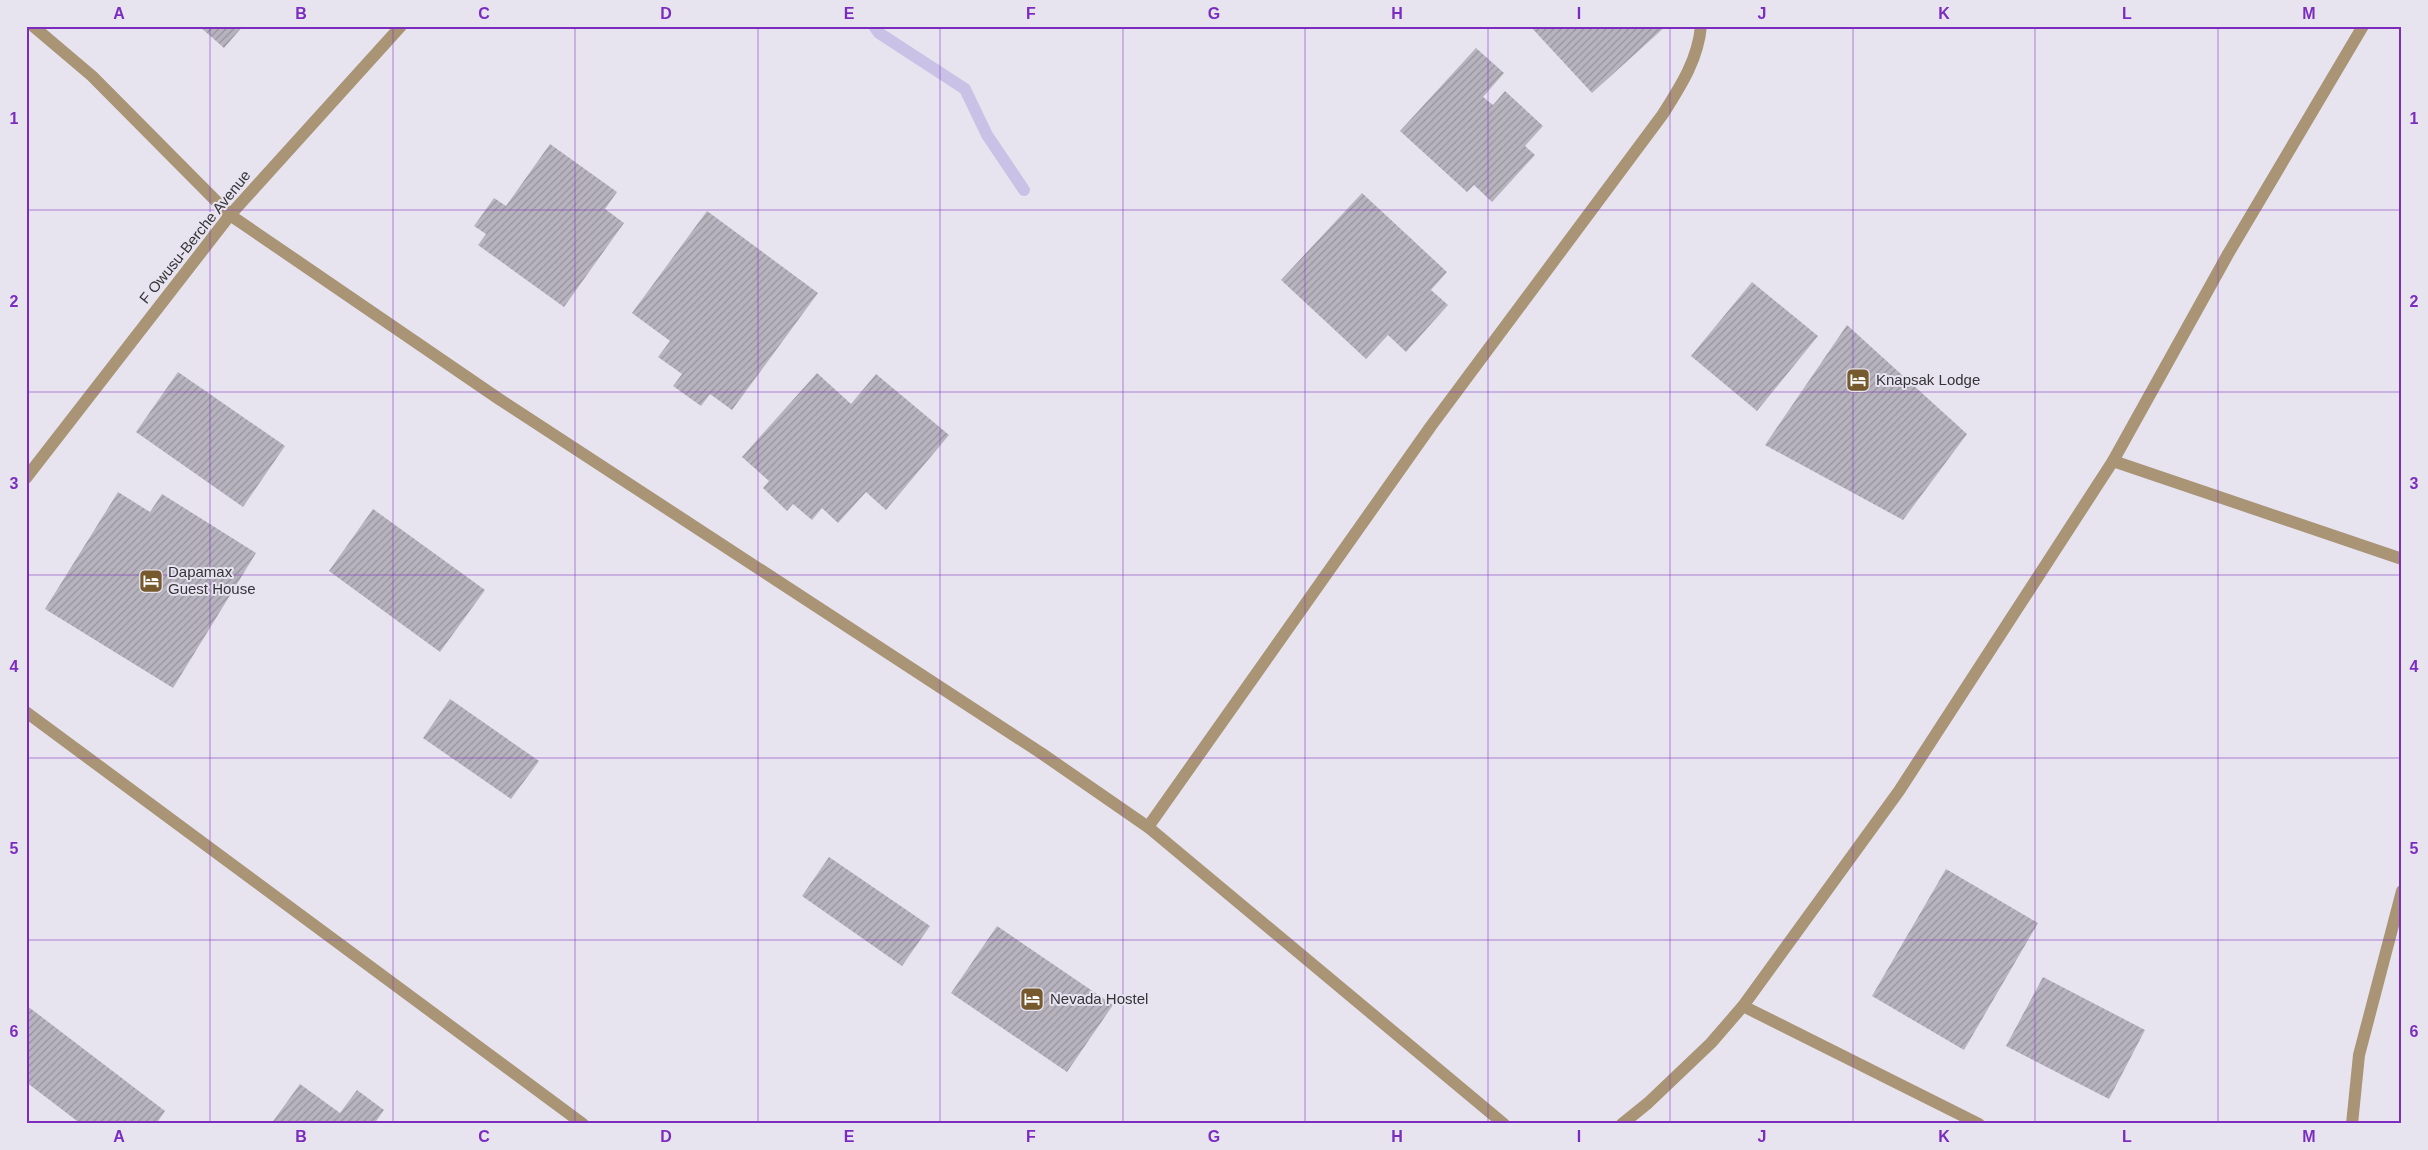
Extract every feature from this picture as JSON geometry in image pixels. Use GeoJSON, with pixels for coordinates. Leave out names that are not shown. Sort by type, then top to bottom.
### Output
{"type":"FeatureCollection","features":[{"type":"Feature","properties":{"kind":"street"},"geometry":{"type":"LineString","coordinates":[[33,26],[92,76],[230,215],[499,399],[1041,753],[1148,827],[1504,1124]]}},
{"type":"Feature","properties":{"kind":"street","name":"F Owusu-Berche Avenue"},"geometry":{"type":"LineString","coordinates":[[26,478],[230,215],[401,26]]}},
{"type":"Feature","properties":{"kind":"street"},"geometry":{"type":"LineString","coordinates":[[1148,827],[1431,426],[1663,114],[1686,79],[1700,40],[1701,26]]}},
{"type":"Feature","properties":{"kind":"street"},"geometry":{"type":"LineString","coordinates":[[1622,1124],[1648,1103],[1711,1043],[1744,1006],[1899,791],[2114,461],[2228,254],[2363,26]]}},
{"type":"Feature","properties":{"kind":"street"},"geometry":{"type":"LineString","coordinates":[[2114,461],[2402,559]]}},
{"type":"Feature","properties":{"kind":"street"},"geometry":{"type":"LineString","coordinates":[[26,712],[583,1124]]}},
{"type":"Feature","properties":{"kind":"street"},"geometry":{"type":"LineString","coordinates":[[2352,1124],[2359,1055],[2402,891]]}},
{"type":"Feature","properties":{"kind":"street"},"geometry":{"type":"LineString","coordinates":[[1744,1006],[1979,1124]]}},
{"type":"Feature","properties":{"kind":"building"},"geometry":{"type":"Polygon","coordinates":[[[199,26],[243,26],[224,48],[199,26]]]}},
{"type":"Feature","properties":{"kind":"building"},"geometry":{"type":"Polygon","coordinates":[[[1530,26],[1666,26],[1592,93],[1530,26]]]}},
{"type":"Feature","properties":{"kind":"building"},"geometry":{"type":"Polygon","coordinates":[[[1476,48],[1504,73],[1483,97],[1493,105],[1505,91],[1543,126],[1525,146],[1535,155],[1492,202],[1474,185],[1467,192],[1400,131],[1476,48]]]}},
{"type":"Feature","properties":{"kind":"building"},"geometry":{"type":"Polygon","coordinates":[[[550,144],[617,192],[605,209],[624,223],[564,307],[478,245],[486,234],[474,226],[494,198],[506,206],[550,144]]]}},
{"type":"Feature","properties":{"kind":"building"},"geometry":{"type":"Polygon","coordinates":[[[1362,193],[1447,272],[1431,290],[1448,305],[1406,352],[1388,335],[1366,359],[1281,280],[1362,193]]]}},
{"type":"Feature","properties":{"kind":"building"},"geometry":{"type":"Polygon","coordinates":[[[707,211],[818,293],[732,410],[710,394],[701,406],[673,386],[682,374],[658,357],[670,341],[632,313],[707,211]]]}},
{"type":"Feature","properties":{"kind":"building"},"geometry":{"type":"Polygon","coordinates":[[[1752,282],[1818,336],[1757,411],[1691,356],[1752,282]]]}},
{"type":"Feature","properties":{"kind":"building","name":"Knapsak Lodge"},"geometry":{"type":"Polygon","coordinates":[[[1847,325],[1967,434],[1903,520],[1765,445],[1847,325]]]}},
{"type":"Feature","properties":{"kind":"building"},"geometry":{"type":"Polygon","coordinates":[[[178,372],[285,446],[243,507],[136,432],[178,372]]]}},
{"type":"Feature","properties":{"kind":"building"},"geometry":{"type":"Polygon","coordinates":[[[817,373],[851,404],[876,374],[949,435],[886,510],[866,492],[838,523],[822,508],[812,520],[793,504],[787,511],[763,488],[769,481],[742,457],[817,373]]]}},
{"type":"Feature","properties":{"kind":"building","name":"Dapamax Guest House"},"geometry":{"type":"Polygon","coordinates":[[[118,492],[150,512],[162,494],[256,553],[173,688],[45,609],[118,492]]]}},
{"type":"Feature","properties":{"kind":"building"},"geometry":{"type":"Polygon","coordinates":[[[373,509],[485,590],[440,652],[329,571],[373,509]]]}},
{"type":"Feature","properties":{"kind":"building"},"geometry":{"type":"Polygon","coordinates":[[[450,699],[539,761],[511,799],[423,738],[450,699]]]}},
{"type":"Feature","properties":{"kind":"building"},"geometry":{"type":"Polygon","coordinates":[[[829,857],[930,926],[902,966],[802,896],[829,857]]]}},
{"type":"Feature","properties":{"kind":"building"},"geometry":{"type":"Polygon","coordinates":[[[1946,869],[2038,923],[1964,1050],[1872,996],[1946,869]]]}},
{"type":"Feature","properties":{"kind":"building","name":"Nevada Hostel"},"geometry":{"type":"Polygon","coordinates":[[[997,926],[1113,1005],[1067,1072],[951,993],[997,926]]]}},
{"type":"Feature","properties":{"kind":"building"},"geometry":{"type":"Polygon","coordinates":[[[2043,977],[2145,1030],[2109,1099],[2006,1046],[2043,977]]]}},
{"type":"Feature","properties":{"kind":"building"},"geometry":{"type":"Polygon","coordinates":[[[26,1005],[165,1111],[156,1124],[81,1124],[26,1082],[26,1005]]]}},
{"type":"Feature","properties":{"kind":"building"},"geometry":{"type":"Polygon","coordinates":[[[300,1084],[340,1113],[357,1090],[384,1110],[374,1124],[271,1124],[300,1084]]]}},
{"type":"Feature","properties":{"kind":"waterway"},"geometry":{"type":"LineString","coordinates":[[874,26],[879,33],[965,89],[987,135],[1024,190]]}},
{"type":"Feature","properties":{"kind":"place","name":"Knapsak Lodge"},"geometry":{"type":"Point","coordinates":[1858,380]}},
{"type":"Feature","properties":{"kind":"place","name":"Dapamax Guest House"},"geometry":{"type":"Point","coordinates":[151,581]}},
{"type":"Feature","properties":{"kind":"place","name":"Nevada Hostel"},"geometry":{"type":"Point","coordinates":[1032,999]}}]}
